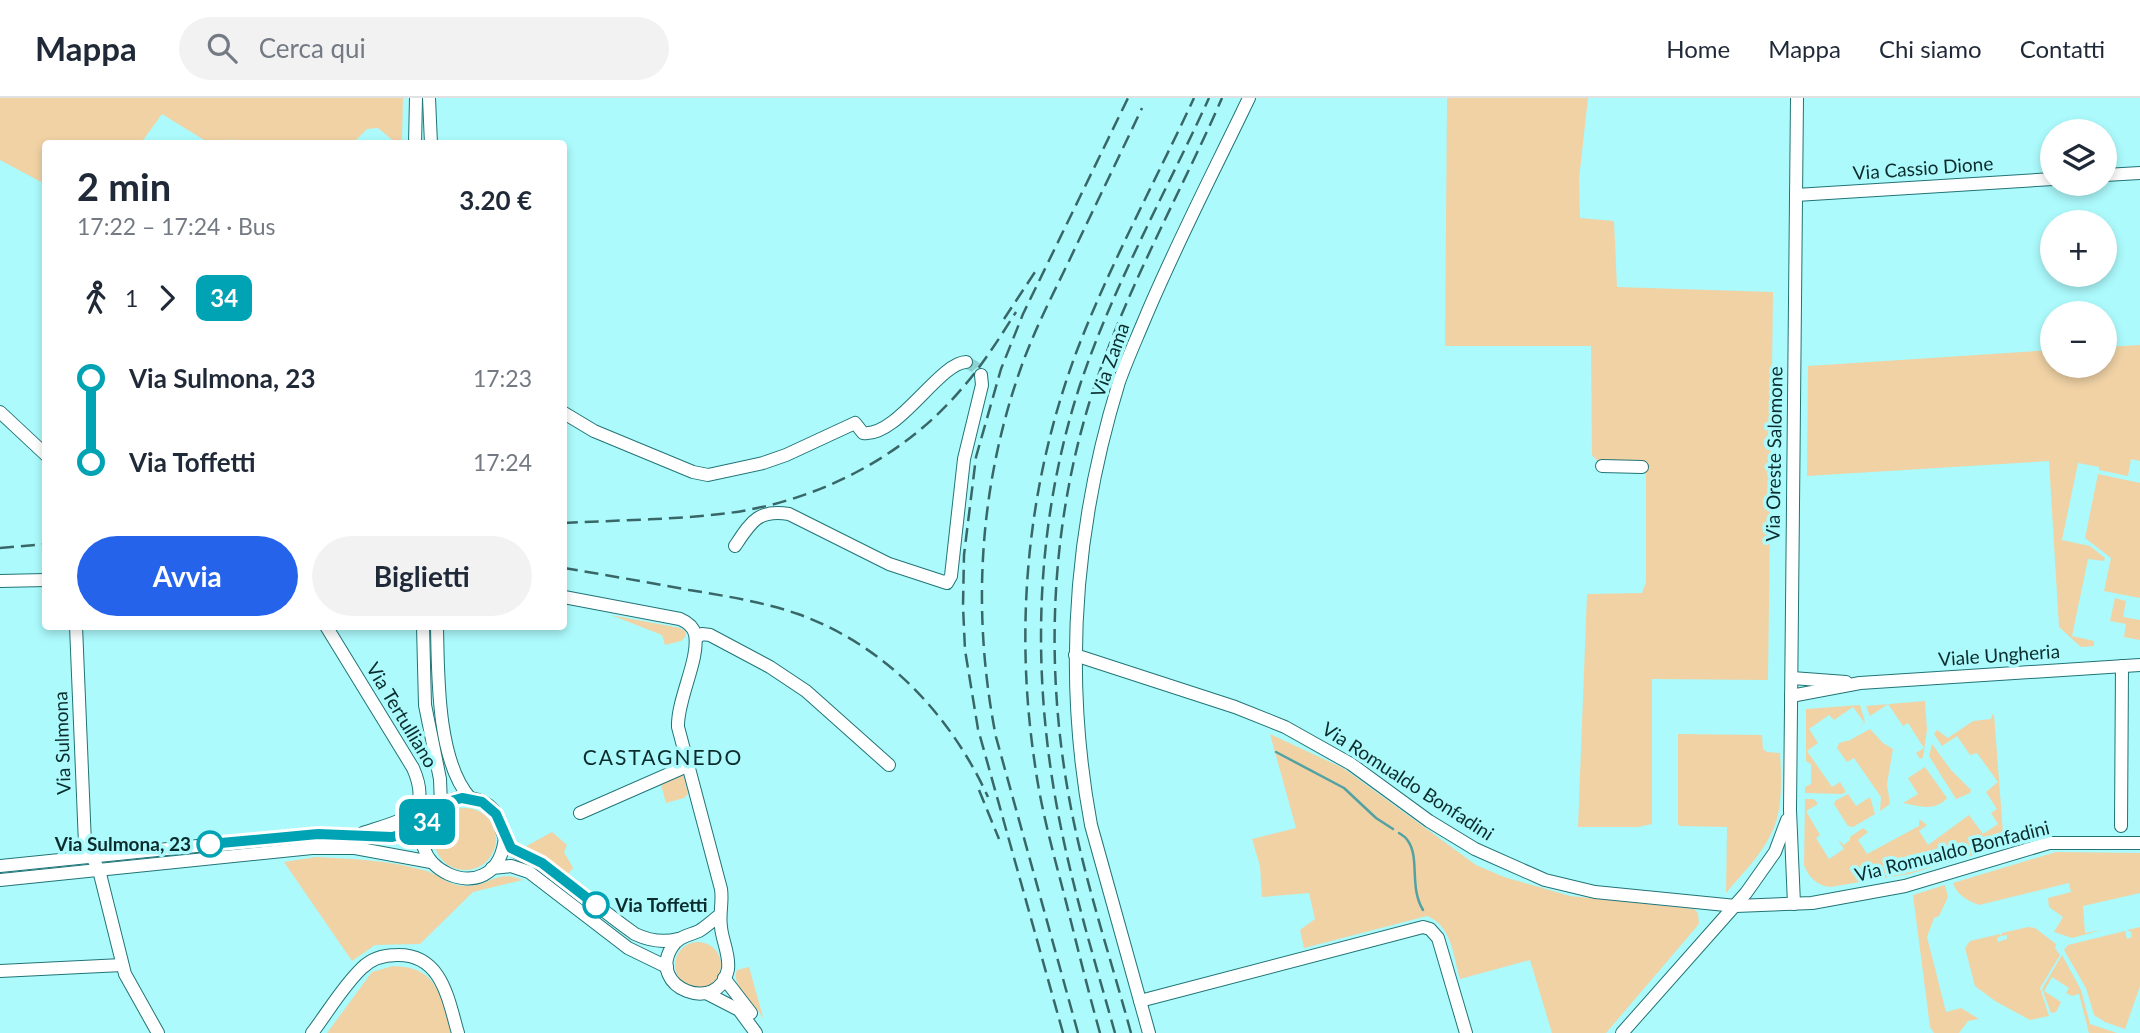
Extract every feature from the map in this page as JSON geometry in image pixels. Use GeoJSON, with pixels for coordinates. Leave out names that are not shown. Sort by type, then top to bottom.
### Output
{"type":"FeatureCollection","features":[{"type":"Feature","properties":{"kind":"street"},"geometry":{"type":"LineString","coordinates":[[415,140],[416,98]]}},
{"type":"Feature","properties":{"kind":"street"},"geometry":{"type":"LineString","coordinates":[[429,98],[431,140]]}},
{"type":"Feature","properties":{"kind":"street","name":"Via Zama"},"geometry":{"type":"LineString","coordinates":[[1149,1033],[1084,792],[1075,713],[1079,577],[1093,484],[1120,380],[1164,274],[1249,98]]}},
{"type":"Feature","properties":{"kind":"street","name":"Via Oreste Salomone"},"geometry":{"type":"LineString","coordinates":[[1790,810],[1797,98]]}},
{"type":"Feature","properties":{"kind":"street"},"geometry":{"type":"LineString","coordinates":[[2117,175],[2140,173]]}},
{"type":"Feature","properties":{"kind":"street","name":"Via Cassio Dione"},"geometry":{"type":"LineString","coordinates":[[1796,195],[2040,180]]}},
{"type":"Feature","properties":{"kind":"street"},"geometry":{"type":"LineString","coordinates":[[567,415],[594,431],[694,472],[708,475],[786,455],[855,423],[863,433],[872,434],[920,399],[952,366],[966,362]]}},
{"type":"Feature","properties":{"kind":"street"},"geometry":{"type":"LineString","coordinates":[[735,546],[755,518],[772,513],[789,514],[889,564],[947,583],[951,576],[964,460],[982,386],[981,375]]}},
{"type":"Feature","properties":{"kind":"street"},"geometry":{"type":"LineString","coordinates":[[0,412],[42,451]]}},
{"type":"Feature","properties":{"kind":"street"},"geometry":{"type":"LineString","coordinates":[[1602,466],[1642,467]]}},
{"type":"Feature","properties":{"kind":"street"},"geometry":{"type":"LineString","coordinates":[[0,581],[42,580]]}},
{"type":"Feature","properties":{"kind":"street"},"geometry":{"type":"LineString","coordinates":[[567,598],[680,619],[691,626],[696,638],[677,718],[679,737],[720,889],[720,915],[728,965],[724,978],[717,987],[706,993]]}},
{"type":"Feature","properties":{"kind":"street","name":"Via Sulmona"},"geometry":{"type":"LineString","coordinates":[[76,630],[85,844],[99,870],[122,965],[158,1033]]}},
{"type":"Feature","properties":{"kind":"street","name":"Via Tertulliano"},"geometry":{"type":"LineString","coordinates":[[328,630],[413,768],[421,792],[418,806],[407,816],[360,834]]}},
{"type":"Feature","properties":{"kind":"street"},"geometry":{"type":"LineString","coordinates":[[423,630],[425,705],[440,779],[441,805]]}},
{"type":"Feature","properties":{"kind":"street"},"geometry":{"type":"LineString","coordinates":[[437,630],[442,718],[453,770],[470,798]]}},
{"type":"Feature","properties":{"kind":"street"},"geometry":{"type":"LineString","coordinates":[[696,638],[702,634],[710,635],[781,674],[819,702],[889,765]]}},
{"type":"Feature","properties":{"kind":"street","name":"Via Romualdo Bonfadini"},"geometry":{"type":"LineString","coordinates":[[1075,655],[1285,727],[1351,764],[1451,835],[1487,855],[1559,884],[1595,892],[1736,906],[1829,901],[1895,888],[2054,843],[2140,843]]}},
{"type":"Feature","properties":{"kind":"street","name":"Viale Ungheria"},"geometry":{"type":"LineString","coordinates":[[1791,696],[1860,683],[2140,665]]}},
{"type":"Feature","properties":{"kind":"street"},"geometry":{"type":"LineString","coordinates":[[2121,826],[2122,666]]}},
{"type":"Feature","properties":{"kind":"street","name":"Viale Ungheria"},"geometry":{"type":"LineString","coordinates":[[1791,678],[1860,683]]}},
{"type":"Feature","properties":{"kind":"street"},"geometry":{"type":"LineString","coordinates":[[580,813],[687,766]]}},
{"type":"Feature","properties":{"kind":"street"},"geometry":{"type":"LineString","coordinates":[[505,836],[501,856],[492,868],[477,877],[460,878],[443,873],[431,862],[425,847],[425,828],[432,814],[441,805],[455,799],[470,798],[490,807],[502,823],[508,844],[516,852],[542,863],[635,934],[662,942],[679,939],[694,933],[720,915]]}},
{"type":"Feature","properties":{"kind":"street"},"geometry":{"type":"LineString","coordinates":[[1790,810],[1794,904]]}},
{"type":"Feature","properties":{"kind":"street"},"geometry":{"type":"LineString","coordinates":[[1622,1033],[1706,936],[1736,906],[1775,852],[1783,836],[1790,810]]}},
{"type":"Feature","properties":{"kind":"street"},"geometry":{"type":"LineString","coordinates":[[0,866],[305,835],[360,834],[392,837],[425,828]]}},
{"type":"Feature","properties":{"kind":"street"},"geometry":{"type":"LineString","coordinates":[[0,880],[333,847],[378,851],[431,862]]}},
{"type":"Feature","properties":{"kind":"street"},"geometry":{"type":"LineString","coordinates":[[492,868],[511,866],[529,872],[628,948],[667,967]]}},
{"type":"Feature","properties":{"kind":"street"},"geometry":{"type":"LineString","coordinates":[[1693,902],[1707,911],[1709,923],[1706,936]]}},
{"type":"Feature","properties":{"kind":"street"},"geometry":{"type":"LineString","coordinates":[[1140,1001],[1423,927],[1430,929],[1438,938],[1466,1033]]}},
{"type":"Feature","properties":{"kind":"street"},"geometry":{"type":"LineString","coordinates":[[694,933],[713,937],[725,950]]}},
{"type":"Feature","properties":{"kind":"street"},"geometry":{"type":"LineString","coordinates":[[679,939],[669,953],[667,967],[671,979],[680,988],[692,993],[706,993],[739,1010],[756,1033],[751,1013],[724,978]]}},
{"type":"Feature","properties":{"kind":"street"},"geometry":{"type":"LineString","coordinates":[[312,1033],[362,968],[382,956],[405,955],[422,960],[441,978],[458,1033]]}},
{"type":"Feature","properties":{"kind":"street"},"geometry":{"type":"LineString","coordinates":[[0,971],[122,965]]}},
{"type":"Feature","properties":{"kind":"shaded area"},"geometry":{"type":"Polygon","coordinates":[[[0,98],[403,98],[402,140],[392,140],[378,128],[367,129],[356,140],[204,140],[162,114],[143,140],[42,140],[42,182],[0,160],[0,98]]]}},
{"type":"Feature","properties":{"kind":"shaded area"},"geometry":{"type":"Polygon","coordinates":[[[1447,98],[1588,98],[1579,179],[1580,218],[1614,221],[1617,287],[1773,292],[1768,680],[1652,679],[1652,824],[1638,827],[1578,827],[1587,594],[1642,593],[1646,582],[1646,472],[1642,467],[1602,466],[1592,455],[1591,346],[1445,346],[1447,98]]]}},
{"type":"Feature","properties":{"kind":"shaded area"},"geometry":{"type":"Polygon","coordinates":[[[2140,345],[2140,461],[2131,459],[2128,476],[2078,463],[2062,540],[2090,546],[2105,558],[2104,561],[2088,559],[2072,636],[2094,641],[2094,646],[2081,647],[2059,627],[2049,461],[1807,476],[1808,366],[2040,351],[2040,378],[2117,378],[2117,346],[2140,345]]]}},
{"type":"Feature","properties":{"kind":"shaded area"},"geometry":{"type":"Polygon","coordinates":[[[2098,474],[2140,483],[2140,598],[2104,591],[2111,558],[2085,538],[2098,474]]]}},
{"type":"Feature","properties":{"kind":"shaded area"},"geometry":{"type":"Polygon","coordinates":[[[2115,598],[2126,601],[2123,617],[2140,620],[2140,640],[2124,637],[2126,624],[2110,621],[2115,598]]]}},
{"type":"Feature","properties":{"kind":"shaded area"},"geometry":{"type":"Polygon","coordinates":[[[611,615],[680,628],[685,631],[686,636],[681,641],[665,645],[662,635],[611,615]]]}},
{"type":"Feature","properties":{"kind":"shaded area"},"geometry":{"type":"Polygon","coordinates":[[[1925,701],[1927,730],[1923,757],[1920,759],[1916,753],[1924,748],[1908,723],[1903,726],[1888,704],[1925,701]]]}},
{"type":"Feature","properties":{"kind":"shaded area"},"geometry":{"type":"Polygon","coordinates":[[[1888,704],[1870,716],[1866,706],[1888,704]]]}},
{"type":"Feature","properties":{"kind":"shaded area"},"geometry":{"type":"Polygon","coordinates":[[[1860,705],[1865,722],[1858,728],[1864,722],[1853,707],[1834,720],[1829,715],[1809,729],[1818,743],[1807,751],[1832,787],[1840,782],[1846,792],[1805,793],[1805,787],[1811,784],[1811,764],[1806,761],[1806,709],[1860,705]]]}},
{"type":"Feature","properties":{"kind":"shaded area"},"geometry":{"type":"Polygon","coordinates":[[[1994,714],[2004,846],[1909,874],[1830,887],[1821,885],[1811,877],[1804,865],[1805,799],[1814,799],[1818,804],[1806,811],[1820,835],[1816,838],[1829,859],[1844,849],[1838,840],[1844,845],[1863,828],[1868,832],[1858,840],[1867,854],[1919,826],[1919,819],[1927,825],[1919,831],[1928,845],[1969,815],[1983,834],[1998,824],[1991,813],[1997,809],[1986,792],[1998,782],[1977,753],[1970,755],[1957,736],[1942,746],[1934,734],[1937,730],[1948,738],[1973,721],[1991,719],[1994,714]]]}},
{"type":"Feature","properties":{"kind":"shaded area"},"geometry":{"type":"Polygon","coordinates":[[[1870,729],[1893,749],[1887,784],[1890,804],[1880,811],[1881,797],[1854,758],[1847,762],[1837,748],[1839,743],[1870,729]]]}},
{"type":"Feature","properties":{"kind":"shaded area"},"geometry":{"type":"Polygon","coordinates":[[[1270,734],[1343,768],[1476,865],[1504,877],[1570,896],[1694,909],[1698,913],[1699,924],[1606,1033],[1552,1033],[1530,960],[1460,979],[1447,934],[1427,916],[1304,948],[1300,930],[1315,919],[1309,893],[1262,897],[1260,866],[1252,839],[1296,828],[1270,734]]]}},
{"type":"Feature","properties":{"kind":"shaded area"},"geometry":{"type":"Polygon","coordinates":[[[1678,734],[1762,735],[1763,749],[1780,753],[1781,795],[1772,833],[1726,893],[1727,827],[1678,824],[1678,734]]]}},
{"type":"Feature","properties":{"kind":"shaded area"},"geometry":{"type":"Polygon","coordinates":[[[1932,744],[1951,770],[1971,790],[1970,793],[1956,799],[1929,756],[1932,744]]]}},
{"type":"Feature","properties":{"kind":"shaded area"},"geometry":{"type":"Polygon","coordinates":[[[1925,767],[1947,798],[1932,807],[1903,803],[1918,794],[1908,778],[1925,767]]]}},
{"type":"Feature","properties":{"kind":"shaded area"},"geometry":{"type":"Polygon","coordinates":[[[681,774],[688,794],[684,798],[666,803],[661,785],[681,774]]]}},
{"type":"Feature","properties":{"kind":"shaded area"},"geometry":{"type":"Polygon","coordinates":[[[1848,794],[1856,806],[1870,797],[1875,814],[1853,827],[1848,826],[1834,804],[1848,794]]]}},
{"type":"Feature","properties":{"kind":"shaded area"},"geometry":{"type":"Polygon","coordinates":[[[465,808],[487,817],[496,839],[487,861],[465,870],[443,861],[434,839],[443,817],[465,808]]]}},
{"type":"Feature","properties":{"kind":"shaded area"},"geometry":{"type":"Polygon","coordinates":[[[552,832],[567,845],[564,852],[573,868],[567,875],[545,858],[523,848],[552,832]]]}},
{"type":"Feature","properties":{"kind":"shaded area"},"geometry":{"type":"Polygon","coordinates":[[[2056,852],[2140,853],[2140,893],[2083,906],[2085,933],[2102,930],[2072,938],[2054,932],[2063,917],[2049,907],[2048,898],[2071,892],[2069,883],[1979,905],[1963,897],[1953,883],[2056,852]]]}},
{"type":"Feature","properties":{"kind":"shaded area"},"geometry":{"type":"Polygon","coordinates":[[[316,857],[397,864],[467,886],[506,876],[523,880],[473,892],[420,944],[375,945],[352,961],[284,862],[316,857]]]}},
{"type":"Feature","properties":{"kind":"shaded area"},"geometry":{"type":"Polygon","coordinates":[[[1945,885],[1948,897],[1939,916],[1934,918],[1927,937],[1946,1012],[1961,1008],[1979,1019],[1968,1021],[1959,1033],[1934,1033],[1930,1027],[1913,895],[1945,885]]]}},
{"type":"Feature","properties":{"kind":"shaded area"},"geometry":{"type":"Polygon","coordinates":[[[2140,927],[2140,986],[2125,1029],[2094,1015],[2086,988],[2064,950],[2068,945],[2125,931],[2127,939],[2132,937],[2127,930],[2140,927]]]}},
{"type":"Feature","properties":{"kind":"shaded area"},"geometry":{"type":"Polygon","coordinates":[[[2035,928],[2056,944],[2055,948],[2060,955],[2040,988],[2049,1016],[2030,1020],[1995,1001],[1975,986],[1965,948],[1970,941],[2000,934],[1998,942],[2007,939],[2007,935],[2002,936],[2002,933],[2035,928]]]}},
{"type":"Feature","properties":{"kind":"shaded area"},"geometry":{"type":"Polygon","coordinates":[[[698,942],[714,949],[721,965],[714,981],[698,988],[682,981],[675,965],[682,949],[698,942]]]}},
{"type":"Feature","properties":{"kind":"shaded area"},"geometry":{"type":"Polygon","coordinates":[[[2062,955],[2081,990],[2090,1024],[2117,1033],[2089,1033],[2079,994],[2072,996],[2066,993],[2069,988],[2052,977],[2044,991],[2061,1002],[2056,1012],[2051,1013],[2042,989],[2062,955]]]}},
{"type":"Feature","properties":{"kind":"shaded area"},"geometry":{"type":"Polygon","coordinates":[[[393,966],[420,972],[429,978],[440,996],[451,1033],[327,1033],[372,972],[393,966]]]}},
{"type":"Feature","properties":{"kind":"shaded area"},"geometry":{"type":"Polygon","coordinates":[[[749,967],[763,1018],[737,982],[737,970],[749,967]]]}},
{"type":"Feature","properties":{"kind":"waterway"},"geometry":{"type":"LineString","coordinates":[[1276,752],[1344,788],[1376,818],[1393,829]]}},
{"type":"Feature","properties":{"kind":"waterway"},"geometry":{"type":"LineString","coordinates":[[1399,833],[1412,848],[1416,892],[1423,910]]}},
{"type":"Feature","properties":{"kind":"tunnel"},"geometry":{"type":"LineString","coordinates":[[966,362],[975,367],[981,375]]}},
{"type":"Feature","properties":{"kind":"railway"},"geometry":{"type":"LineString","coordinates":[[1063,1033],[978,729],[965,650],[964,555],[976,457],[1001,369],[1023,314],[1128,98]]}},
{"type":"Feature","properties":{"kind":"railway"},"geometry":{"type":"LineString","coordinates":[[1100,1033],[1048,830],[1035,765],[1026,661],[1029,556],[1046,454],[1076,353],[1118,256],[1194,98]]}},
{"type":"Feature","properties":{"kind":"railway"},"geometry":{"type":"LineString","coordinates":[[1115,1033],[1073,880],[1051,773],[1041,662],[1045,552],[1064,442],[1092,351],[1123,278],[1209,98]]}},
{"type":"Feature","properties":{"kind":"railway"},"geometry":{"type":"LineString","coordinates":[[1131,1033],[1087,876],[1064,768],[1055,656],[1060,544],[1068,488],[1081,433],[1110,343],[1140,272],[1222,98]]}},
{"type":"Feature","properties":{"kind":"railway"},"geometry":{"type":"LineString","coordinates":[[1078,1033],[996,737],[983,642],[984,548],[997,454],[1023,362],[1142,108]]}},
{"type":"Feature","properties":{"kind":"railway"},"geometry":{"type":"LineString","coordinates":[[1004,319],[1035,272]]}},
{"type":"Feature","properties":{"kind":"railway"},"geometry":{"type":"LineString","coordinates":[[567,523],[729,513],[795,498],[827,486],[888,454],[941,411],[992,350],[1016,312]]}},
{"type":"Feature","properties":{"kind":"railway"},"geometry":{"type":"LineString","coordinates":[[0,548],[42,544]]}},
{"type":"Feature","properties":{"kind":"railway"},"geometry":{"type":"LineString","coordinates":[[567,569],[758,603],[798,614],[830,628],[859,644],[912,686],[955,738],[988,797]]}},
{"type":"Feature","properties":{"kind":"railway"},"geometry":{"type":"LineString","coordinates":[[979,790],[999,839]]}},
{"type":"Feature","properties":{"kind":"bus line","name":"34"},"geometry":{"type":"LineString","coordinates":[[210,844],[318,834],[402,836],[425,828],[432,814],[441,805],[455,799],[470,798],[482,802],[496,814],[511,848],[542,863],[596,905]]}},
{"type":"Feature","properties":{"kind":"place","name":"Via Sulmona, 23"},"geometry":{"type":"Point","coordinates":[210,844]}},
{"type":"Feature","properties":{"kind":"place","name":"Via Toffetti"},"geometry":{"type":"Point","coordinates":[596,905]}},
{"type":"Feature","properties":{"kind":"district","name":"CASTAGNEDO"},"geometry":{"type":"Point","coordinates":[663,758]}}]}
